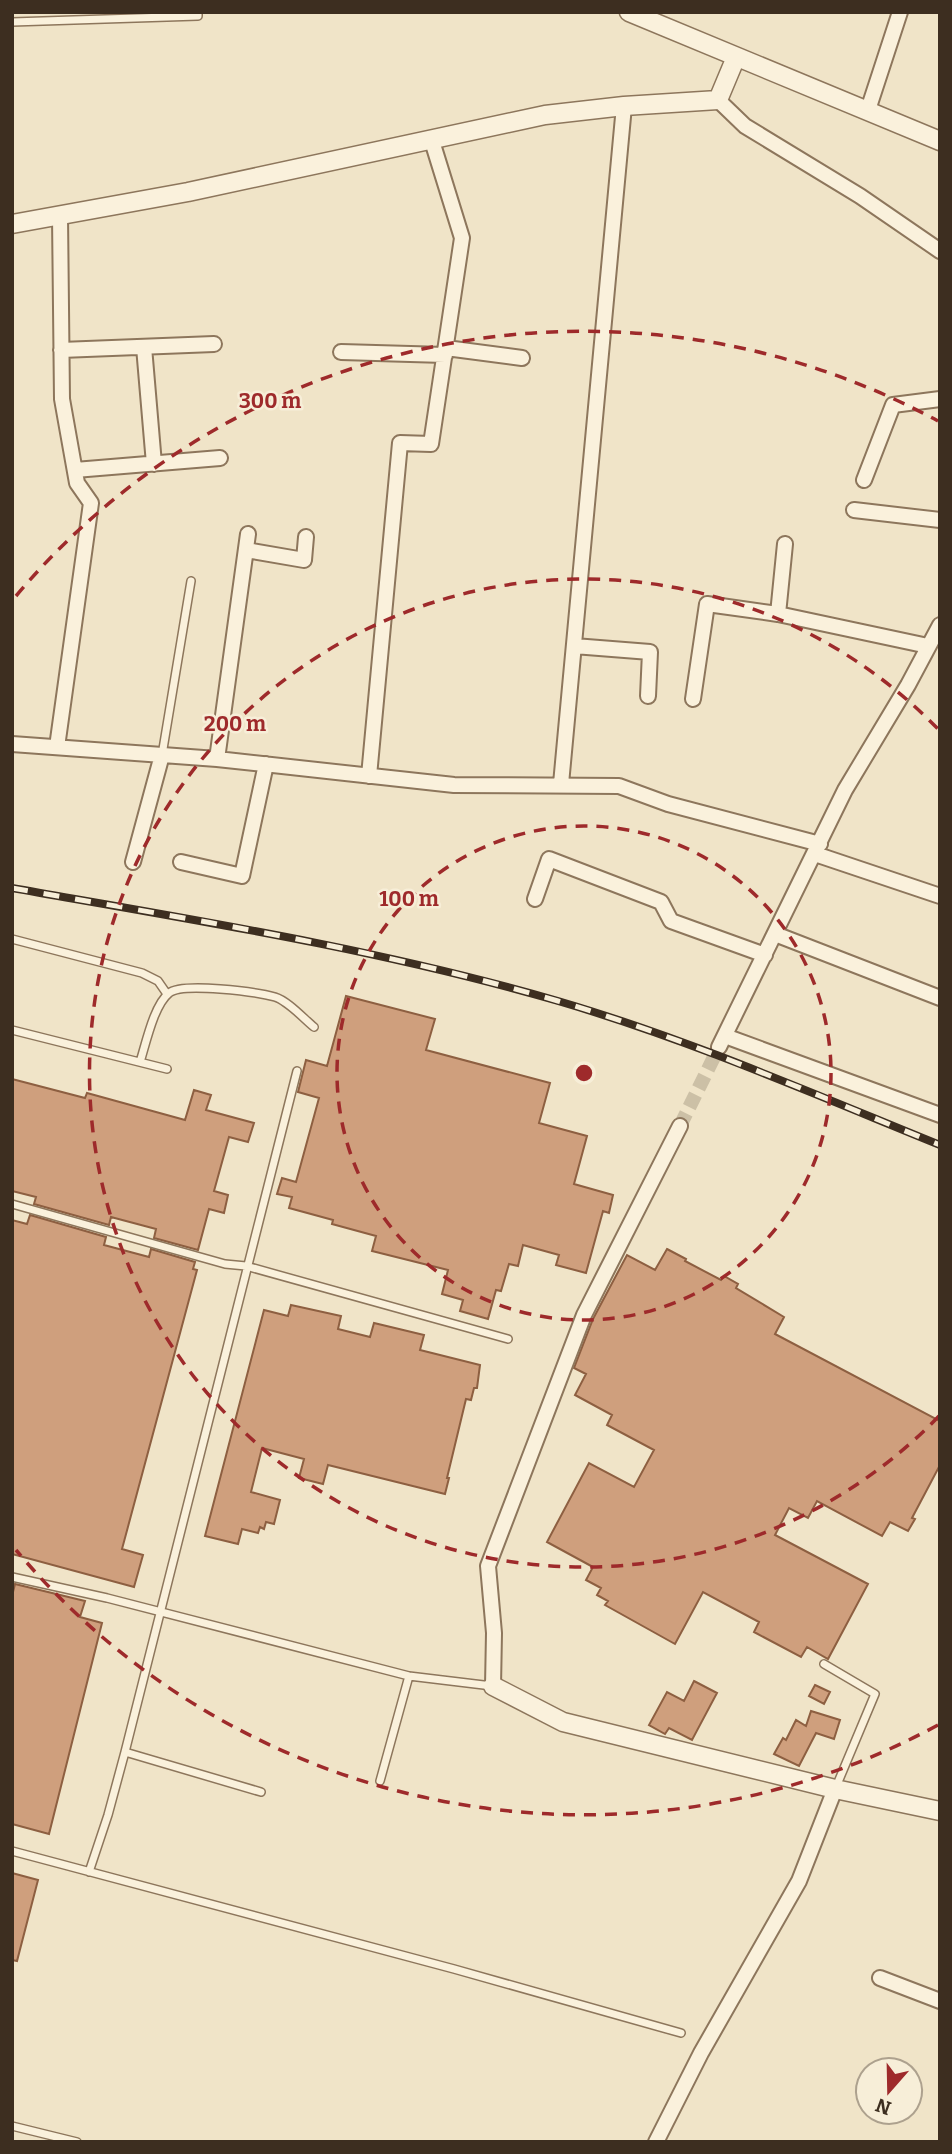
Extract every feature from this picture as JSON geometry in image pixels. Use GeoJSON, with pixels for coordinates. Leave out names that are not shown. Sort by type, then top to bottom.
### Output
{"type":"FeatureCollection","features":[{"type":"Feature","properties":{"kind":"street"},"geometry":{"type":"LineString","coordinates":[[629,12],[940,141]]}},
{"type":"Feature","properties":{"kind":"street"},"geometry":{"type":"LineString","coordinates":[[868,110],[900,12]]}},
{"type":"Feature","properties":{"kind":"street"},"geometry":{"type":"LineString","coordinates":[[718,100],[736,57]]}},
{"type":"Feature","properties":{"kind":"street"},"geometry":{"type":"LineString","coordinates":[[12,224],[188,192],[545,115],[718,100],[745,126],[860,196],[940,251]]}},
{"type":"Feature","properties":{"kind":"street"},"geometry":{"type":"LineString","coordinates":[[561,784],[625,106]]}},
{"type":"Feature","properties":{"kind":"street"},"geometry":{"type":"LineString","coordinates":[[369,776],[400,443],[431,444],[462,238],[432,141]]}},
{"type":"Feature","properties":{"kind":"street"},"geometry":{"type":"LineString","coordinates":[[57,747],[91,503],[77,483],[62,399],[60,216]]}},
{"type":"Feature","properties":{"kind":"street"},"geometry":{"type":"LineString","coordinates":[[61,350],[214,344]]}},
{"type":"Feature","properties":{"kind":"street"},"geometry":{"type":"LineString","coordinates":[[144,347],[154,464]]}},
{"type":"Feature","properties":{"kind":"street"},"geometry":{"type":"LineString","coordinates":[[341,352],[445,352],[522,358]]}},
{"type":"Feature","properties":{"kind":"street"},"geometry":{"type":"LineString","coordinates":[[864,480],[893,405],[940,399]]}},
{"type":"Feature","properties":{"kind":"street"},"geometry":{"type":"LineString","coordinates":[[75,470],[220,458]]}},
{"type":"Feature","properties":{"kind":"street"},"geometry":{"type":"LineString","coordinates":[[855,510],[940,520]]}},
{"type":"Feature","properties":{"kind":"street"},"geometry":{"type":"LineString","coordinates":[[217,759],[248,534]]}},
{"type":"Feature","properties":{"kind":"street"},"geometry":{"type":"LineString","coordinates":[[246,550],[304,560],[306,537]]}},
{"type":"Feature","properties":{"kind":"street"},"geometry":{"type":"LineString","coordinates":[[778,614],[785,544]]}},
{"type":"Feature","properties":{"kind":"street"},"geometry":{"type":"LineString","coordinates":[[693,699],[707,604],[935,636],[845,790],[722,1042],[940,1115]]}},
{"type":"Feature","properties":{"kind":"street"},"geometry":{"type":"LineString","coordinates":[[574,646],[650,652],[648,696]]}},
{"type":"Feature","properties":{"kind":"street"},"geometry":{"type":"LineString","coordinates":[[12,744],[217,759],[454,785],[619,786],[668,804],[818,849],[940,896]]}},
{"type":"Feature","properties":{"kind":"street"},"geometry":{"type":"LineString","coordinates":[[133,862],[162,755]]}},
{"type":"Feature","properties":{"kind":"street"},"geometry":{"type":"LineString","coordinates":[[181,862],[242,876],[266,764]]}},
{"type":"Feature","properties":{"kind":"street"},"geometry":{"type":"LineString","coordinates":[[535,899],[549,859],[662,902],[671,921],[765,955]]}},
{"type":"Feature","properties":{"kind":"street"},"geometry":{"type":"LineString","coordinates":[[775,934],[940,998]]}},
{"type":"Feature","properties":{"kind":"street"},"geometry":{"type":"LineString","coordinates":[[680,1126],[584,1315],[488,1566],[494,1633],[492,1686],[563,1722],[835,1789],[940,1811]]}},
{"type":"Feature","properties":{"kind":"street"},"geometry":{"type":"LineString","coordinates":[[656,2142],[701,2053],[799,1881],[835,1789]]}},
{"type":"Feature","properties":{"kind":"street"},"geometry":{"type":"LineString","coordinates":[[880,1978],[940,2001]]}},
{"type":"Feature","properties":{"kind":"lane"},"geometry":{"type":"LineString","coordinates":[[12,22],[86,16],[198,16],[198,12]]}},
{"type":"Feature","properties":{"kind":"lane"},"geometry":{"type":"LineString","coordinates":[[162,755],[191,581]]}},
{"type":"Feature","properties":{"kind":"lane"},"geometry":{"type":"LineString","coordinates":[[12,939],[142,973],[158,981],[167,994]]}},
{"type":"Feature","properties":{"kind":"lane"},"geometry":{"type":"LineString","coordinates":[[140,1062],[158,1009],[167,994],[176,988],[193,986],[277,998],[314,1027]]}},
{"type":"Feature","properties":{"kind":"lane"},"geometry":{"type":"LineString","coordinates":[[12,1030],[167,1069]]}},
{"type":"Feature","properties":{"kind":"lane"},"geometry":{"type":"LineString","coordinates":[[89,1871],[125,1752],[297,1071]]}},
{"type":"Feature","properties":{"kind":"lane"},"geometry":{"type":"LineString","coordinates":[[12,1204],[508,1339]]}},
{"type":"Feature","properties":{"kind":"lane"},"geometry":{"type":"LineString","coordinates":[[12,1577],[410,1676],[492,1686]]}},
{"type":"Feature","properties":{"kind":"lane"},"geometry":{"type":"LineString","coordinates":[[824,1664],[875,1694],[835,1789]]}},
{"type":"Feature","properties":{"kind":"lane"},"geometry":{"type":"LineString","coordinates":[[380,1781],[410,1676]]}},
{"type":"Feature","properties":{"kind":"lane"},"geometry":{"type":"LineString","coordinates":[[125,1752],[261,1792]]}},
{"type":"Feature","properties":{"kind":"lane"},"geometry":{"type":"LineString","coordinates":[[12,1852],[681,2033]]}},
{"type":"Feature","properties":{"kind":"lane"},"geometry":{"type":"LineString","coordinates":[[12,2126],[77,2142]]}},
{"type":"Feature","properties":{"kind":"building"},"geometry":{"type":"Polygon","coordinates":[[[346,996],[435,1019],[426,1050],[550,1083],[539,1123],[587,1136],[574,1184],[613,1195],[609,1213],[603,1211],[586,1273],[556,1265],[559,1255],[523,1245],[518,1266],[509,1264],[501,1291],[496,1290],[488,1319],[460,1311],[463,1300],[442,1294],[448,1270],[372,1251],[376,1236],[289,1208],[292,1197],[277,1194],[282,1178],[296,1182],[319,1098],[298,1092],[306,1060],[327,1066],[346,996]]]}},
{"type":"Feature","properties":{"kind":"building"},"geometry":{"type":"Polygon","coordinates":[[[12,1079],[85,1098],[87,1093],[185,1120],[194,1090],[211,1095],[206,1110],[254,1123],[248,1142],[229,1137],[214,1191],[228,1195],[224,1213],[209,1209],[198,1250],[154,1238],[156,1229],[111,1217],[109,1225],[34,1204],[36,1197],[12,1191],[12,1079]]]}},
{"type":"Feature","properties":{"kind":"building"},"geometry":{"type":"Polygon","coordinates":[[[30,1215],[106,1237],[104,1245],[149,1257],[151,1249],[195,1262],[193,1269],[197,1270],[122,1549],[143,1555],[134,1587],[12,1554],[12,1220],[27,1224],[30,1215]]]}},
{"type":"Feature","properties":{"kind":"building"},"geometry":{"type":"Polygon","coordinates":[[[667,1249],[721,1280],[724,1276],[738,1284],[736,1288],[784,1317],[775,1334],[940,1421],[940,1465],[908,1531],[890,1522],[882,1536],[817,1501],[808,1518],[789,1508],[775,1535],[868,1584],[828,1659],[807,1647],[801,1657],[754,1632],[759,1622],[703,1592],[675,1644],[605,1605],[608,1601],[597,1595],[601,1588],[586,1580],[593,1567],[547,1542],[589,1463],[634,1487],[654,1450],[607,1425],[612,1415],[575,1395],[586,1374],[574,1368],[593,1319],[627,1255],[655,1270],[667,1249]]]}},
{"type":"Feature","properties":{"kind":"building"},"geometry":{"type":"Polygon","coordinates":[[[291,1305],[341,1316],[338,1329],[370,1337],[374,1323],[424,1335],[420,1350],[480,1365],[477,1388],[474,1388],[471,1400],[466,1399],[445,1494],[328,1465],[323,1484],[299,1478],[304,1459],[262,1448],[251,1492],[280,1500],[274,1524],[266,1522],[264,1529],[260,1527],[258,1533],[242,1529],[238,1544],[205,1536],[264,1310],[288,1316],[291,1305]]]}},
{"type":"Feature","properties":{"kind":"building"},"geometry":{"type":"Polygon","coordinates":[[[15,1584],[85,1601],[80,1617],[102,1623],[49,1834],[12,1824],[12,1596],[15,1584]]]}},
{"type":"Feature","properties":{"kind":"building"},"geometry":{"type":"Polygon","coordinates":[[[694,1681],[717,1693],[692,1740],[669,1728],[665,1734],[649,1725],[667,1692],[684,1701],[694,1681]]]}},
{"type":"Feature","properties":{"kind":"building"},"geometry":{"type":"Polygon","coordinates":[[[815,1685],[830,1692],[824,1704],[809,1696],[815,1685]]]}},
{"type":"Feature","properties":{"kind":"building"},"geometry":{"type":"Polygon","coordinates":[[[811,1711],[840,1720],[834,1739],[816,1733],[799,1766],[774,1754],[783,1738],[786,1740],[796,1720],[806,1726],[811,1711]]]}},
{"type":"Feature","properties":{"kind":"building"},"geometry":{"type":"Polygon","coordinates":[[[12,1873],[38,1880],[17,1961],[12,1960],[12,1873]]]}},
{"type":"Feature","properties":{"kind":"tunnel"},"geometry":{"type":"LineString","coordinates":[[680,1126],[719,1047]]}},
{"type":"Feature","properties":{"kind":"railway"},"geometry":{"type":"LineString","coordinates":[[12,888],[355,951],[558,1001],[703,1050],[940,1145]]}}]}
